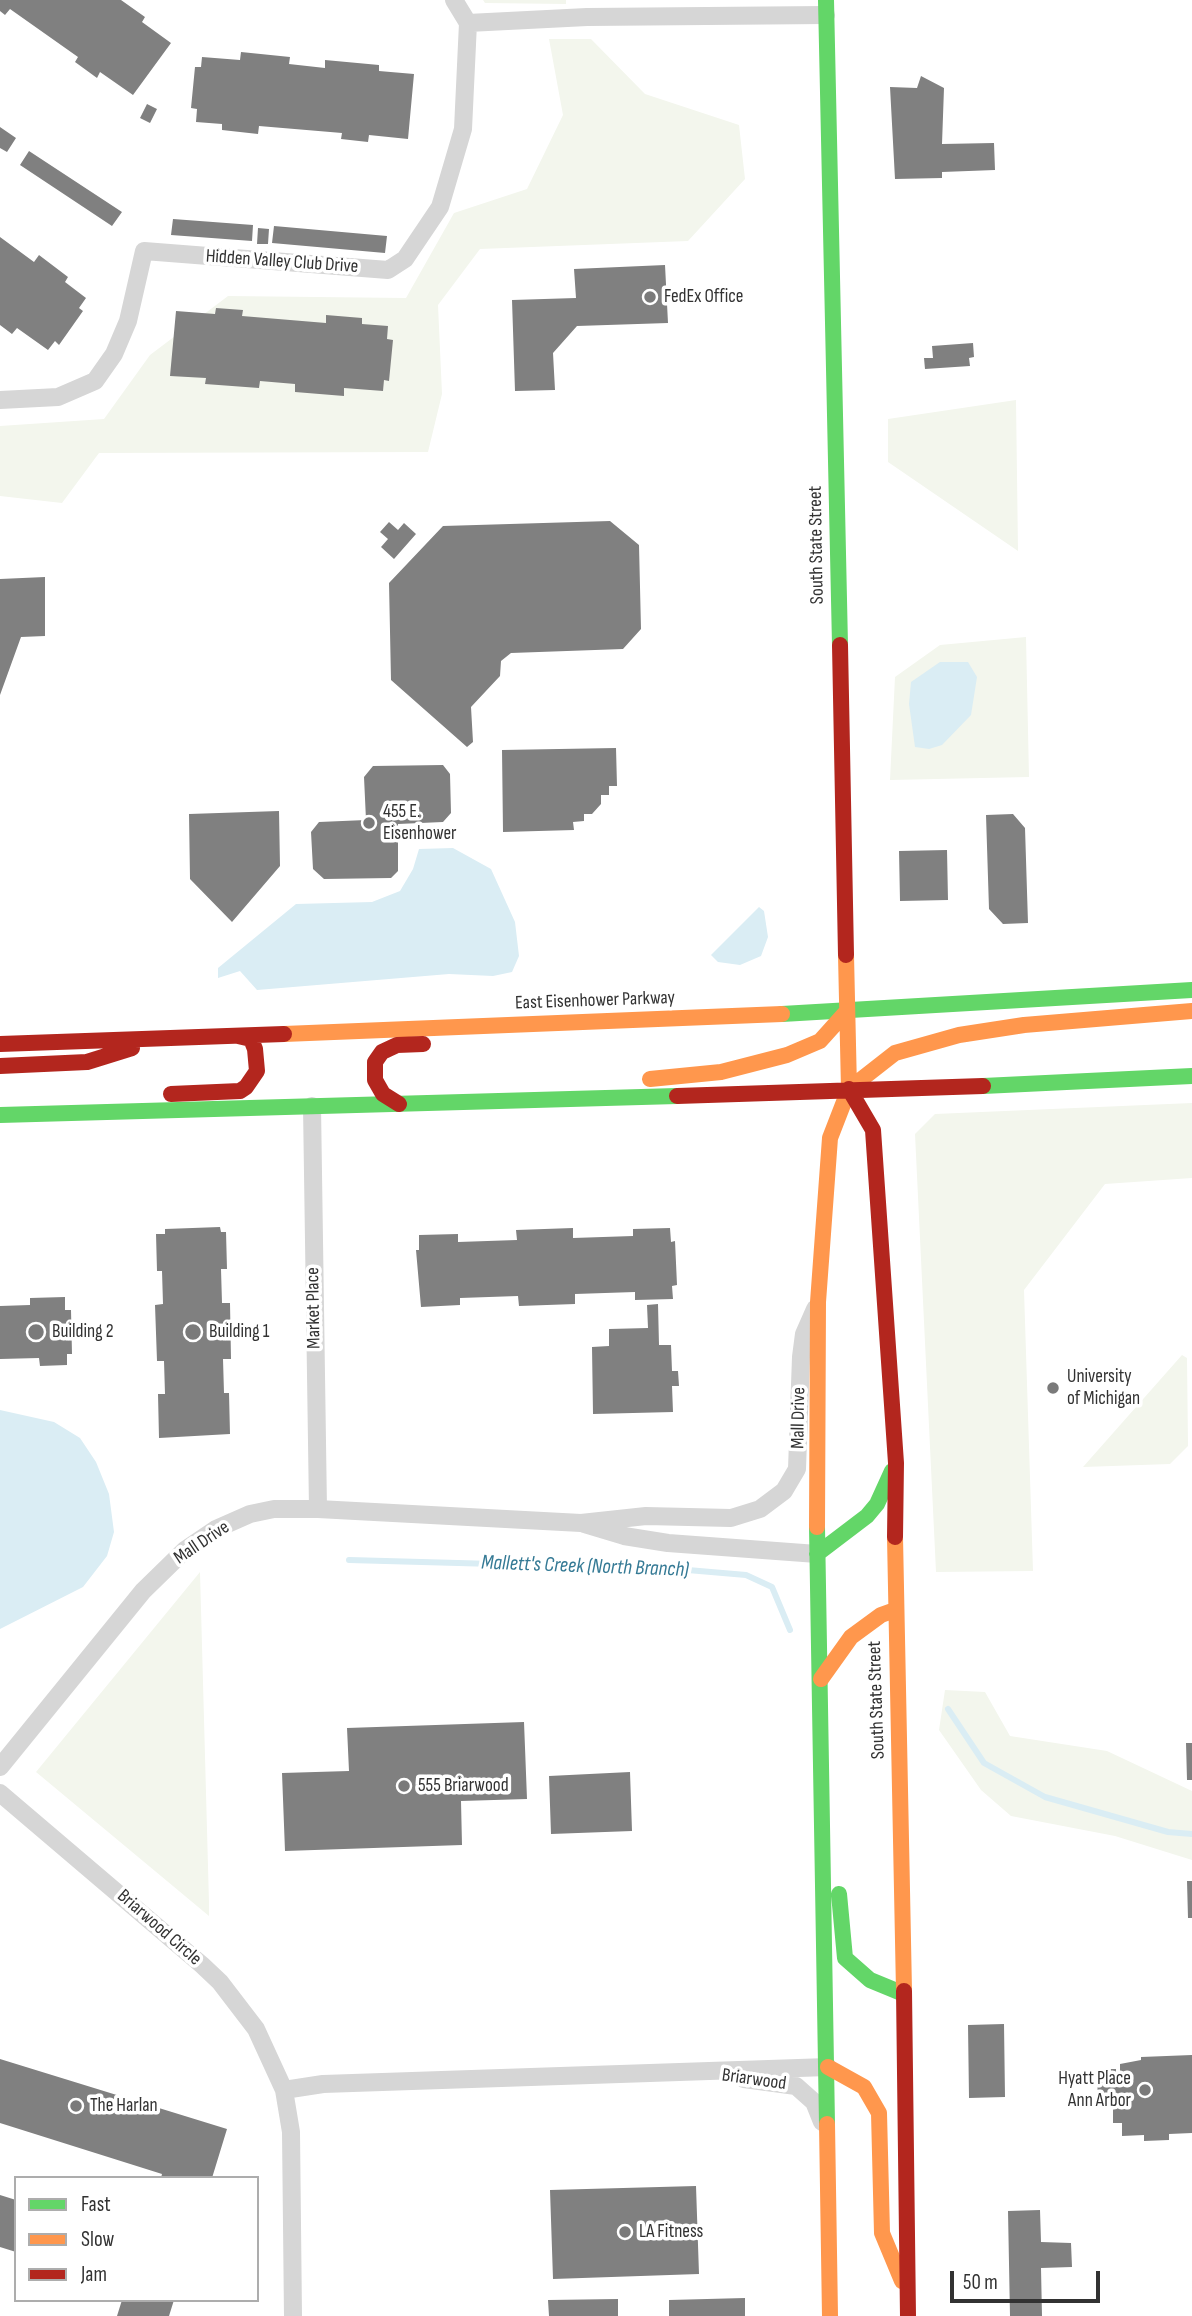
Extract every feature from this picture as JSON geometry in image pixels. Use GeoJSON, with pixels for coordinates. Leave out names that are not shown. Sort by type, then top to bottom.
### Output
{"type":"FeatureCollection","features":[{"type":"Feature","properties":{"kind":"main road","name":"South State Street"},"geometry":{"type":"LineString","coordinates":[[826,8],[849,1089],[830,1138],[818,1302],[817,1554],[828,2067],[830,2316]]}},
{"type":"Feature","properties":{"kind":"main road","name":"East Eisenhower Parkway"},"geometry":{"type":"LineString","coordinates":[[0,1044],[718,1018],[1192,990]]}},
{"type":"Feature","properties":{"kind":"main road"},"geometry":{"type":"LineString","coordinates":[[627,1080],[681,1078],[721,1072],[787,1055],[820,1041],[848,1011]]}},
{"type":"Feature","properties":{"kind":"main road"},"geometry":{"type":"LineString","coordinates":[[849,1089],[871,1069],[895,1053],[959,1035],[1024,1025],[1192,1011]]}},
{"type":"Feature","properties":{"kind":"main road"},"geometry":{"type":"LineString","coordinates":[[662,1036],[718,1018]]}},
{"type":"Feature","properties":{"kind":"main road"},"geometry":{"type":"LineString","coordinates":[[0,1105],[16,1101],[240,1091],[252,1081],[257,1061],[251,1039],[238,1036]]}},
{"type":"Feature","properties":{"kind":"main road"},"geometry":{"type":"LineString","coordinates":[[398,1104],[383,1094],[375,1080],[375,1062],[382,1052],[397,1045],[592,1038]]}},
{"type":"Feature","properties":{"kind":"main road"},"geometry":{"type":"LineString","coordinates":[[0,1066],[87,1062],[160,1039]]}},
{"type":"Feature","properties":{"kind":"main road"},"geometry":{"type":"LineString","coordinates":[[945,1088],[1036,1072],[1192,1064]]}},
{"type":"Feature","properties":{"kind":"main road"},"geometry":{"type":"LineString","coordinates":[[0,1115],[945,1088],[1192,1076]]}},
{"type":"Feature","properties":{"kind":"main road"},"geometry":{"type":"LineString","coordinates":[[448,1102],[519,1083]]}},
{"type":"Feature","properties":{"kind":"main road","name":"South State Street"},"geometry":{"type":"LineString","coordinates":[[849,1089],[873,1130],[896,1462],[895,1610],[900,1684],[908,2316]]}},
{"type":"Feature","properties":{"kind":"main road"},"geometry":{"type":"LineString","coordinates":[[817,1554],[855,1528],[867,1516],[877,1504],[896,1462]]}},
{"type":"Feature","properties":{"kind":"main road"},"geometry":{"type":"LineString","coordinates":[[821,1679],[851,1637],[881,1615],[895,1610]]}},
{"type":"Feature","properties":{"kind":"main road"},"geometry":{"type":"LineString","coordinates":[[822,1772],[836,1846],[845,1958],[870,1980],[904,1994]]}},
{"type":"Feature","properties":{"kind":"main road"},"geometry":{"type":"LineString","coordinates":[[828,2067],[845,2074],[864,2087],[879,2113],[882,2233],[908,2294]]}},
{"type":"Feature","properties":{"kind":"street"},"geometry":{"type":"LineString","coordinates":[[454,0],[468,23],[826,8]]}},
{"type":"Feature","properties":{"kind":"street","name":"Hidden Valley Club Drive"},"geometry":{"type":"LineString","coordinates":[[0,400],[58,397],[95,381],[114,354],[128,321],[144,251],[388,270],[405,259],[440,207],[451,177],[463,129],[468,23]]}},
{"type":"Feature","properties":{"kind":"street","name":"Market Place"},"geometry":{"type":"LineString","coordinates":[[312,1107],[318,1509]]}},
{"type":"Feature","properties":{"kind":"street","name":"Mall Drive"},"geometry":{"type":"LineString","coordinates":[[0,1767],[144,1591],[185,1550],[216,1529],[250,1514],[274,1509],[318,1509],[581,1523],[646,1516],[731,1518],[773,1502],[792,1480],[797,1469],[801,1357],[804,1334],[818,1302]]}},
{"type":"Feature","properties":{"kind":"street","name":"Mall Drive"},"geometry":{"type":"LineString","coordinates":[[581,1523],[624,1536],[668,1543],[817,1554]]}},
{"type":"Feature","properties":{"kind":"street","name":"Briarwood Circle"},"geometry":{"type":"LineString","coordinates":[[0,1793],[220,1982],[256,2029],[284,2090],[290,2132],[293,2316]]}},
{"type":"Feature","properties":{"kind":"street","name":"Briarwood"},"geometry":{"type":"LineString","coordinates":[[699,2072],[828,2067]]}},
{"type":"Feature","properties":{"kind":"street"},"geometry":{"type":"LineString","coordinates":[[284,2090],[323,2084],[699,2072]]}},
{"type":"Feature","properties":{"kind":"street","name":"Briarwood"},"geometry":{"type":"LineString","coordinates":[[699,2072],[796,2087],[814,2102],[827,2135]]}},
{"type":"Feature","properties":{"kind":"shaded area"},"geometry":{"type":"Polygon","coordinates":[[[483,0],[566,0],[566,4],[485,3],[483,0]]]}},
{"type":"Feature","properties":{"kind":"shaded area"},"geometry":{"type":"Polygon","coordinates":[[[549,39],[591,39],[645,94],[739,125],[745,179],[688,241],[480,249],[438,305],[442,394],[428,452],[99,453],[62,503],[0,496],[0,426],[104,419],[150,355],[228,296],[406,298],[454,213],[527,189],[563,115],[549,39]]]}},
{"type":"Feature","properties":{"kind":"shaded area"},"geometry":{"type":"Polygon","coordinates":[[[1016,400],[1018,551],[888,462],[888,419],[1016,400]]]}},
{"type":"Feature","properties":{"kind":"shaded area"},"geometry":{"type":"Polygon","coordinates":[[[1026,637],[1029,777],[890,780],[895,677],[940,645],[1026,637]]]}},
{"type":"Feature","properties":{"kind":"shaded area"},"geometry":{"type":"Polygon","coordinates":[[[940,662],[968,662],[977,677],[971,715],[942,745],[929,749],[915,747],[909,704],[911,682],[940,662]]]}},
{"type":"Feature","properties":{"kind":"shaded area"},"geometry":{"type":"Polygon","coordinates":[[[453,848],[491,869],[515,922],[519,956],[512,972],[493,976],[449,974],[257,990],[240,971],[218,978],[218,968],[296,904],[372,902],[400,891],[413,869],[419,849],[453,848]]]}},
{"type":"Feature","properties":{"kind":"shaded area"},"geometry":{"type":"Polygon","coordinates":[[[759,907],[764,911],[768,937],[761,956],[740,965],[718,962],[711,955],[759,907]]]}},
{"type":"Feature","properties":{"kind":"shaded area"},"geometry":{"type":"Polygon","coordinates":[[[1192,1103],[1192,1178],[1105,1184],[1024,1290],[1033,1571],[936,1572],[915,1134],[935,1114],[1192,1103]]]}},
{"type":"Feature","properties":{"kind":"shaded area"},"geometry":{"type":"Polygon","coordinates":[[[1182,1355],[1187,1358],[1188,1446],[1170,1464],[1083,1467],[1182,1355]]]}},
{"type":"Feature","properties":{"kind":"shaded area"},"geometry":{"type":"Polygon","coordinates":[[[0,1410],[54,1422],[80,1438],[96,1462],[109,1494],[114,1532],[107,1556],[83,1587],[0,1629],[0,1410]]]}},
{"type":"Feature","properties":{"kind":"shaded area"},"geometry":{"type":"Polygon","coordinates":[[[200,1572],[209,1903],[209,1916],[36,1772],[200,1572]]]}},
{"type":"Feature","properties":{"kind":"shaded area"},"geometry":{"type":"Polygon","coordinates":[[[945,1690],[985,1692],[1010,1736],[1107,1751],[1192,1791],[1192,1860],[1115,1836],[1011,1816],[981,1790],[939,1730],[945,1690]]]}},
{"type":"Feature","properties":{"kind":"building"},"geometry":{"type":"Polygon","coordinates":[[[0,0],[121,0],[145,17],[142,22],[171,43],[133,95],[100,72],[97,78],[75,62],[78,57],[10,9],[5,15],[0,11],[0,0]]]}},
{"type":"Feature","properties":{"kind":"building"},"geometry":{"type":"Polygon","coordinates":[[[241,52],[290,57],[289,64],[325,68],[325,60],[379,65],[379,71],[414,74],[408,139],[369,135],[368,142],[341,139],[342,133],[259,126],[258,134],[222,130],[222,124],[196,122],[197,109],[191,108],[195,67],[201,67],[202,57],[240,60],[241,52]]]}},
{"type":"Feature","properties":{"kind":"building"},"geometry":{"type":"Polygon","coordinates":[[[921,76],[944,88],[942,144],[994,143],[995,170],[942,172],[942,178],[895,179],[890,87],[917,88],[921,76]]]}},
{"type":"Feature","properties":{"kind":"building"},"geometry":{"type":"Polygon","coordinates":[[[147,104],[157,109],[150,123],[140,118],[147,104]]]}},
{"type":"Feature","properties":{"kind":"building"},"geometry":{"type":"Polygon","coordinates":[[[0,127],[16,138],[7,152],[0,148],[0,127]]]}},
{"type":"Feature","properties":{"kind":"building"},"geometry":{"type":"Polygon","coordinates":[[[29,151],[122,212],[112,226],[20,165],[29,151]]]}},
{"type":"Feature","properties":{"kind":"building"},"geometry":{"type":"Polygon","coordinates":[[[173,219],[253,225],[252,241],[171,235],[173,219]]]}},
{"type":"Feature","properties":{"kind":"building"},"geometry":{"type":"Polygon","coordinates":[[[274,226],[387,236],[385,253],[272,243],[274,226]]]}},
{"type":"Feature","properties":{"kind":"building"},"geometry":{"type":"Polygon","coordinates":[[[258,228],[269,229],[268,244],[257,244],[258,228]]]}},
{"type":"Feature","properties":{"kind":"building"},"geometry":{"type":"Polygon","coordinates":[[[0,237],[34,262],[39,255],[68,277],[65,282],[86,298],[79,308],[83,311],[59,345],[55,341],[48,350],[17,328],[12,334],[0,325],[0,237]]]}},
{"type":"Feature","properties":{"kind":"building"},"geometry":{"type":"Polygon","coordinates":[[[665,265],[668,323],[577,326],[553,353],[555,390],[515,391],[512,300],[576,298],[574,269],[665,265]]]}},
{"type":"Feature","properties":{"kind":"building"},"geometry":{"type":"Polygon","coordinates":[[[216,308],[243,310],[242,316],[326,323],[326,315],[362,318],[362,324],[388,326],[387,339],[393,340],[389,381],[384,380],[383,391],[344,388],[344,396],[295,392],[295,384],[260,381],[259,388],[205,384],[206,378],[170,376],[176,311],[215,314],[216,308]]]}},
{"type":"Feature","properties":{"kind":"building"},"geometry":{"type":"Polygon","coordinates":[[[973,343],[974,357],[969,358],[970,366],[925,369],[924,358],[933,358],[932,346],[973,343]]]}},
{"type":"Feature","properties":{"kind":"building"},"geometry":{"type":"Polygon","coordinates":[[[610,521],[639,545],[641,629],[623,649],[511,653],[501,661],[500,676],[471,707],[473,742],[467,747],[391,680],[389,583],[443,526],[610,521]]]}},
{"type":"Feature","properties":{"kind":"building"},"geometry":{"type":"Polygon","coordinates":[[[389,522],[398,530],[404,523],[416,534],[394,559],[381,547],[388,539],[380,532],[389,522]]]}},
{"type":"Feature","properties":{"kind":"building"},"geometry":{"type":"Polygon","coordinates":[[[45,577],[45,636],[21,637],[0,695],[0,579],[45,577]]]}},
{"type":"Feature","properties":{"kind":"building"},"geometry":{"type":"Polygon","coordinates":[[[616,748],[617,786],[609,786],[609,795],[601,795],[601,804],[592,814],[584,814],[584,821],[573,822],[574,830],[503,832],[502,750],[616,748]]]}},
{"type":"Feature","properties":{"kind":"building","name":"455 E. Eisenhower"},"geometry":{"type":"Polygon","coordinates":[[[443,765],[450,774],[451,813],[443,822],[398,824],[398,871],[391,878],[324,879],[313,869],[311,832],[319,822],[366,820],[364,777],[373,766],[443,765]]]}},
{"type":"Feature","properties":{"kind":"building"},"geometry":{"type":"Polygon","coordinates":[[[279,811],[280,866],[232,922],[190,879],[189,814],[279,811]]]}},
{"type":"Feature","properties":{"kind":"building"},"geometry":{"type":"Polygon","coordinates":[[[1013,814],[1025,828],[1028,923],[1003,924],[989,909],[986,815],[1013,814]]]}},
{"type":"Feature","properties":{"kind":"building"},"geometry":{"type":"Polygon","coordinates":[[[947,850],[948,900],[900,901],[899,851],[947,850]]]}},
{"type":"Feature","properties":{"kind":"building","name":"Building 1"},"geometry":{"type":"Polygon","coordinates":[[[220,1227],[221,1232],[226,1232],[227,1269],[221,1269],[222,1303],[230,1303],[231,1359],[223,1359],[224,1393],[229,1393],[230,1434],[159,1438],[158,1394],[165,1394],[164,1361],[157,1361],[155,1305],[163,1304],[162,1271],[157,1271],[156,1234],[165,1234],[165,1229],[220,1227]]]}},
{"type":"Feature","properties":{"kind":"building"},"geometry":{"type":"Polygon","coordinates":[[[573,1228],[573,1238],[633,1236],[633,1229],[670,1228],[671,1242],[675,1241],[677,1285],[672,1286],[673,1299],[635,1300],[635,1292],[575,1294],[575,1304],[519,1306],[518,1296],[460,1298],[460,1305],[421,1307],[416,1250],[419,1250],[419,1235],[458,1234],[458,1242],[517,1240],[516,1230],[573,1228]]]}},
{"type":"Feature","properties":{"kind":"building","name":"Building 2"},"geometry":{"type":"Polygon","coordinates":[[[65,1297],[65,1310],[71,1310],[72,1354],[67,1354],[67,1365],[40,1366],[39,1358],[0,1359],[0,1306],[30,1305],[30,1298],[65,1297]]]}},
{"type":"Feature","properties":{"kind":"building"},"geometry":{"type":"Polygon","coordinates":[[[658,1304],[659,1345],[671,1345],[672,1371],[678,1371],[679,1386],[672,1386],[673,1412],[593,1414],[592,1347],[609,1346],[609,1329],[648,1328],[647,1305],[658,1304]]]}},
{"type":"Feature","properties":{"kind":"building","name":"555 Briarwood"},"geometry":{"type":"Polygon","coordinates":[[[524,1722],[527,1799],[461,1801],[462,1845],[285,1851],[282,1773],[349,1771],[347,1728],[524,1722]]]}},
{"type":"Feature","properties":{"kind":"building"},"geometry":{"type":"Polygon","coordinates":[[[1186,1743],[1192,1743],[1192,1780],[1187,1780],[1186,1743]]]}},
{"type":"Feature","properties":{"kind":"building"},"geometry":{"type":"Polygon","coordinates":[[[630,1772],[632,1831],[551,1834],[549,1776],[630,1772]]]}},
{"type":"Feature","properties":{"kind":"building"},"geometry":{"type":"Polygon","coordinates":[[[1187,1881],[1192,1881],[1192,1918],[1188,1918],[1187,1881]]]}},
{"type":"Feature","properties":{"kind":"building"},"geometry":{"type":"Polygon","coordinates":[[[1004,2024],[1005,2097],[969,2098],[968,2025],[1004,2024]]]}},
{"type":"Feature","properties":{"kind":"building","name":"Hyatt Place Ann Arbor"},"geometry":{"type":"Polygon","coordinates":[[[1192,2055],[1192,2133],[1169,2134],[1169,2140],[1144,2141],[1144,2135],[1122,2136],[1122,2123],[1113,2123],[1113,2106],[1098,2107],[1097,2069],[1116,2069],[1116,2073],[1120,2073],[1120,2064],[1141,2060],[1141,2057],[1192,2055]]]}},
{"type":"Feature","properties":{"kind":"building","name":"The Harlan"},"geometry":{"type":"Polygon","coordinates":[[[0,2059],[227,2129],[213,2176],[162,2176],[0,2123],[0,2059]]]}},
{"type":"Feature","properties":{"kind":"building","name":"LA Fitness"},"geometry":{"type":"Polygon","coordinates":[[[696,2186],[699,2274],[553,2279],[550,2190],[696,2186]]]}},
{"type":"Feature","properties":{"kind":"building"},"geometry":{"type":"Polygon","coordinates":[[[0,2195],[14,2199],[14,2251],[0,2247],[0,2195]]]}},
{"type":"Feature","properties":{"kind":"building"},"geometry":{"type":"Polygon","coordinates":[[[1040,2210],[1041,2242],[1071,2243],[1072,2267],[1041,2268],[1042,2316],[1010,2316],[1008,2211],[1040,2210]]]}},
{"type":"Feature","properties":{"kind":"building"},"geometry":{"type":"Polygon","coordinates":[[[745,2298],[745,2316],[669,2316],[669,2300],[745,2298]]]}},
{"type":"Feature","properties":{"kind":"building"},"geometry":{"type":"Polygon","coordinates":[[[618,2299],[618,2316],[549,2316],[548,2300],[618,2299]]]}},
{"type":"Feature","properties":{"kind":"building"},"geometry":{"type":"Polygon","coordinates":[[[121,2302],[173,2302],[169,2316],[117,2316],[121,2302]]]}},
{"type":"Feature","properties":{"kind":"waterway","name":"Mallett's Creek (North Branch)"},"geometry":{"type":"LineString","coordinates":[[349,1560],[676,1569],[746,1575],[772,1587],[790,1630]]}},
{"type":"Feature","properties":{"kind":"waterway","name":"Mallett's Creek (North Branch)"},"geometry":{"type":"LineString","coordinates":[[948,1709],[984,1763],[1045,1797],[1168,1832],[1192,1834]]}},
{"type":"Feature","properties":{"kind":"traffic: fast"},"geometry":{"type":"LineString","coordinates":[[826,0],[840,645]]}},
{"type":"Feature","properties":{"kind":"traffic: fast"},"geometry":{"type":"LineString","coordinates":[[782,1014],[1192,990]]}},
{"type":"Feature","properties":{"kind":"traffic: fast"},"geometry":{"type":"LineString","coordinates":[[983,1086],[1192,1076]]}},
{"type":"Feature","properties":{"kind":"traffic: fast"},"geometry":{"type":"LineString","coordinates":[[0,1115],[677,1096]]}},
{"type":"Feature","properties":{"kind":"traffic: fast"},"geometry":{"type":"LineString","coordinates":[[817,1554],[867,1516],[877,1504],[892,1471]]}},
{"type":"Feature","properties":{"kind":"traffic: fast"},"geometry":{"type":"LineString","coordinates":[[817,1527],[827,2124]]}},
{"type":"Feature","properties":{"kind":"traffic: fast"},"geometry":{"type":"LineString","coordinates":[[839,1894],[845,1958],[870,1980],[904,1994]]}},
{"type":"Feature","properties":{"kind":"traffic: slow"},"geometry":{"type":"LineString","coordinates":[[817,1527],[818,1302],[830,1138],[849,1089],[846,955]]}},
{"type":"Feature","properties":{"kind":"traffic: slow"},"geometry":{"type":"LineString","coordinates":[[650,1079],[721,1072],[787,1055],[820,1041],[847,1011]]}},
{"type":"Feature","properties":{"kind":"traffic: slow"},"geometry":{"type":"LineString","coordinates":[[849,1089],[895,1053],[959,1035],[1024,1025],[1192,1011]]}},
{"type":"Feature","properties":{"kind":"traffic: slow"},"geometry":{"type":"LineString","coordinates":[[284,1034],[782,1014]]}},
{"type":"Feature","properties":{"kind":"traffic: slow"},"geometry":{"type":"LineString","coordinates":[[895,1537],[904,1991]]}},
{"type":"Feature","properties":{"kind":"traffic: slow"},"geometry":{"type":"LineString","coordinates":[[821,1679],[851,1637],[881,1615],[895,1610]]}},
{"type":"Feature","properties":{"kind":"traffic: slow"},"geometry":{"type":"LineString","coordinates":[[828,2067],[864,2087],[879,2113],[882,2233],[902,2281]]}},
{"type":"Feature","properties":{"kind":"traffic: slow"},"geometry":{"type":"LineString","coordinates":[[827,2124],[830,2316]]}},
{"type":"Feature","properties":{"kind":"traffic: jam"},"geometry":{"type":"LineString","coordinates":[[840,645],[846,955]]}},
{"type":"Feature","properties":{"kind":"traffic: jam"},"geometry":{"type":"LineString","coordinates":[[0,1044],[284,1034]]}},
{"type":"Feature","properties":{"kind":"traffic: jam"},"geometry":{"type":"LineString","coordinates":[[171,1094],[240,1091],[246,1087],[257,1071],[255,1049],[251,1039],[238,1036]]}},
{"type":"Feature","properties":{"kind":"traffic: jam"},"geometry":{"type":"LineString","coordinates":[[399,1104],[383,1094],[375,1080],[375,1062],[382,1052],[397,1045],[423,1044]]}},
{"type":"Feature","properties":{"kind":"traffic: jam"},"geometry":{"type":"LineString","coordinates":[[0,1066],[87,1062],[132,1048]]}},
{"type":"Feature","properties":{"kind":"traffic: jam"},"geometry":{"type":"LineString","coordinates":[[677,1096],[983,1086]]}},
{"type":"Feature","properties":{"kind":"traffic: jam"},"geometry":{"type":"LineString","coordinates":[[849,1089],[873,1130],[896,1463],[895,1537]]}},
{"type":"Feature","properties":{"kind":"traffic: jam"},"geometry":{"type":"LineString","coordinates":[[904,1991],[908,2316]]}},
{"type":"Feature","properties":{"kind":"place","name":"FedEx Office"},"geometry":{"type":"Point","coordinates":[650,297]}},
{"type":"Feature","properties":{"kind":"place","name":"455 E. Eisenhower"},"geometry":{"type":"Point","coordinates":[369,823]}},
{"type":"Feature","properties":{"kind":"place","name":"Building 2"},"geometry":{"type":"Point","coordinates":[36,1332]}},
{"type":"Feature","properties":{"kind":"place","name":"Building 1"},"geometry":{"type":"Point","coordinates":[193,1332]}},
{"type":"Feature","properties":{"kind":"place","name":"University of Michigan"},"geometry":{"type":"Point","coordinates":[1053,1388]}},
{"type":"Feature","properties":{"kind":"place","name":"555 Briarwood"},"geometry":{"type":"Point","coordinates":[404,1786]}},
{"type":"Feature","properties":{"kind":"place","name":"Hyatt Place Ann Arbor"},"geometry":{"type":"Point","coordinates":[1145,2090]}},
{"type":"Feature","properties":{"kind":"place","name":"The Harlan"},"geometry":{"type":"Point","coordinates":[76,2106]}},
{"type":"Feature","properties":{"kind":"place","name":"LA Fitness"},"geometry":{"type":"Point","coordinates":[625,2232]}}]}
